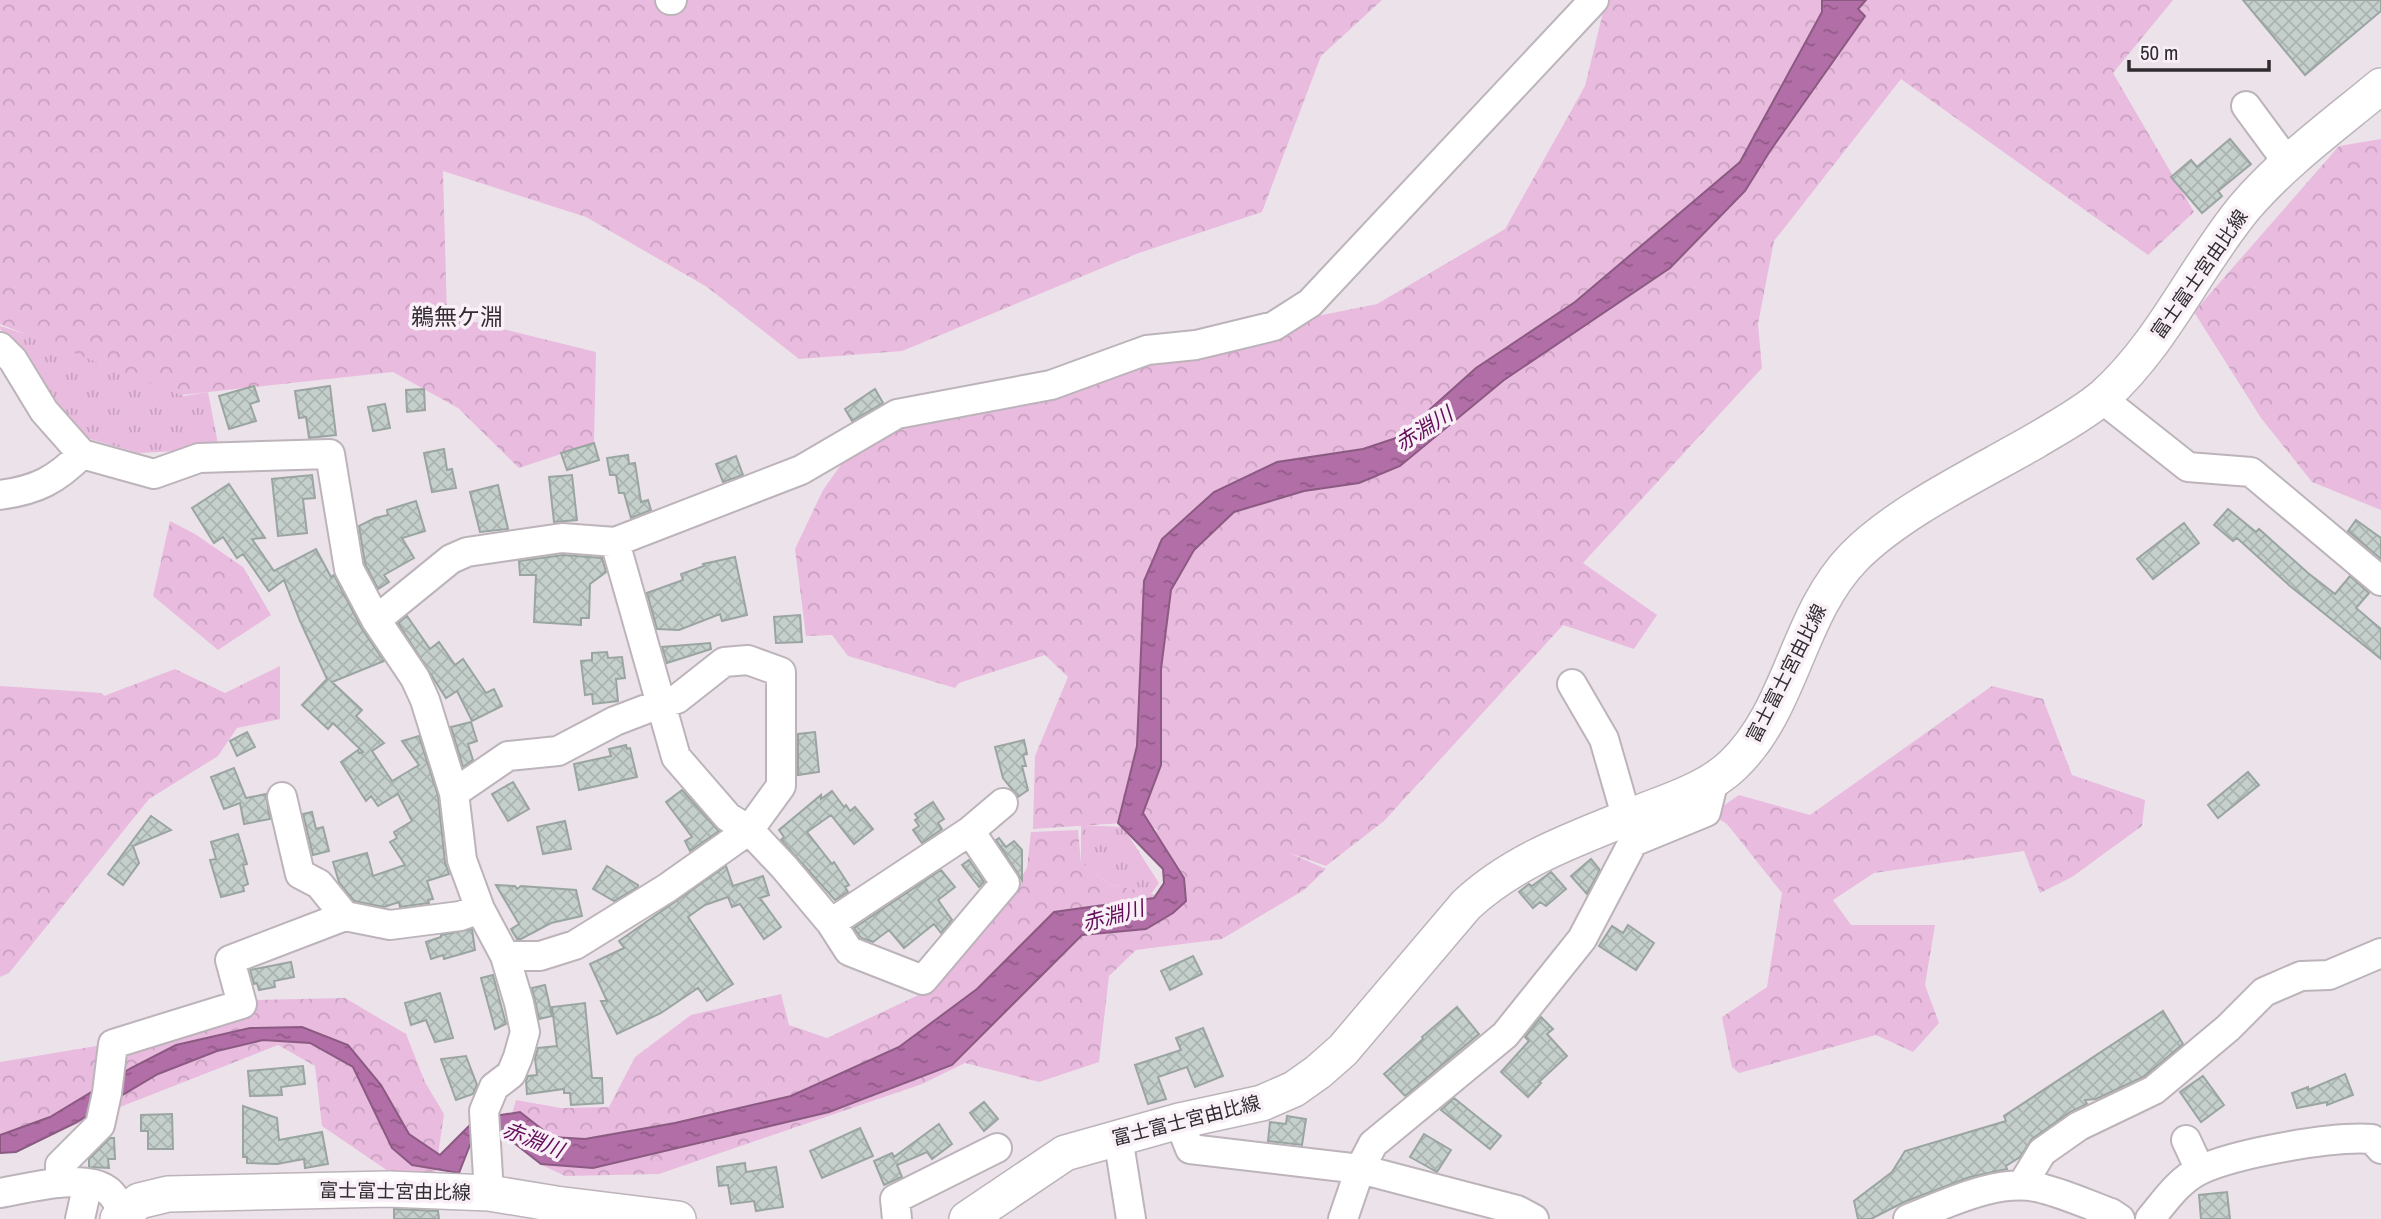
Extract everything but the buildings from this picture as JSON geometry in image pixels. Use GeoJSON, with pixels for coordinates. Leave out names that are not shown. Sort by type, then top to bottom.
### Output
{"type":"FeatureCollection","features":[{"type":"Feature","properties":{"kind":"main road","name":"富士富士宮由比線"},"geometry":{"type":"LineString","coordinates":[[967,1219],[1065,1153],[1179,1121],[1262,1103],[1294,1089],[1318,1073],[1343,1050],[1466,905],[1482,890],[1531,859],[1694,791],[1714,780],[1746,751],[1762,730],[1824,599],[1852,559],[1880,533],[1899,520],[2069,421],[2101,398],[2140,358],[2244,209],[2288,163],[2381,86]]}},
{"type":"Feature","properties":{"kind":"main road","name":"富士富士宮由比線"},"geometry":{"type":"LineString","coordinates":[[121,1215],[139,1201],[168,1194],[388,1189],[489,1194],[555,1212],[678,1219]]}},
{"type":"Feature","properties":{"kind":"street"},"geometry":{"type":"LineString","coordinates":[[376,620],[451,559],[467,552],[562,538],[615,542],[801,470],[897,414],[1051,385],[1147,350],[1196,345],[1274,326],[1310,303],[1594,0]]}},
{"type":"Feature","properties":{"kind":"street"},"geometry":{"type":"LineString","coordinates":[[2246,106],[2288,163]]}},
{"type":"Feature","properties":{"kind":"street"},"geometry":{"type":"LineString","coordinates":[[0,347],[13,360],[44,411],[82,454],[154,474],[199,458],[330,454],[349,569],[376,620],[415,678],[425,700],[454,793],[462,860],[480,909],[505,956],[519,1003],[525,1032],[511,1074],[495,1087],[485,1120],[489,1194]]}},
{"type":"Feature","properties":{"kind":"street"},"geometry":{"type":"LineString","coordinates":[[2101,398],[2188,467],[2251,472],[2381,581]]}},
{"type":"Feature","properties":{"kind":"street"},"geometry":{"type":"LineString","coordinates":[[0,495],[24,492],[62,474],[82,454]]}},
{"type":"Feature","properties":{"kind":"street"},"geometry":{"type":"LineString","coordinates":[[615,542],[676,757],[728,817],[749,830],[784,867],[831,923],[849,951],[923,980],[1005,883],[970,831]]}},
{"type":"Feature","properties":{"kind":"street"},"geometry":{"type":"LineString","coordinates":[[454,793],[508,756],[558,751],[615,721],[677,699],[724,662],[748,660],[781,672],[781,786],[749,830],[667,888],[575,945],[540,957],[505,956]]}},
{"type":"Feature","properties":{"kind":"street"},"geometry":{"type":"LineString","coordinates":[[1572,684],[1604,739],[1627,819]]}},
{"type":"Feature","properties":{"kind":"street"},"geometry":{"type":"LineString","coordinates":[[1343,1219],[1360,1169],[1373,1144],[1505,1035],[1582,939],[1633,842],[1706,812],[1714,780]]}},
{"type":"Feature","properties":{"kind":"street"},"geometry":{"type":"LineString","coordinates":[[282,797],[300,874],[319,884],[345,916]]}},
{"type":"Feature","properties":{"kind":"street"},"geometry":{"type":"LineString","coordinates":[[831,923],[970,831],[1003,803]]}},
{"type":"Feature","properties":{"kind":"street"},"geometry":{"type":"LineString","coordinates":[[60,1182],[60,1165],[100,1125],[113,1044],[242,1004],[230,960],[345,916],[390,925],[460,916],[480,909]]}},
{"type":"Feature","properties":{"kind":"street"},"geometry":{"type":"LineString","coordinates":[[2022,1185],[2042,1152],[2079,1126],[2154,1090],[2228,1028],[2264,992],[2301,976],[2329,975],[2381,953]]}},
{"type":"Feature","properties":{"kind":"street"},"geometry":{"type":"LineString","coordinates":[[1179,1121],[1190,1149],[1360,1169],[1517,1210],[1534,1219]]}},
{"type":"Feature","properties":{"kind":"street"},"geometry":{"type":"LineString","coordinates":[[1118,1137],[1131,1219]]}},
{"type":"Feature","properties":{"kind":"street"},"geometry":{"type":"LineString","coordinates":[[2150,1219],[2167,1197],[2200,1170],[2283,1148],[2358,1138],[2372,1139],[2381,1149]]}},
{"type":"Feature","properties":{"kind":"street"},"geometry":{"type":"LineString","coordinates":[[2186,1140],[2200,1170]]}},
{"type":"Feature","properties":{"kind":"street"},"geometry":{"type":"LineString","coordinates":[[897,1219],[895,1199],[997,1147]]}},
{"type":"Feature","properties":{"kind":"street"},"geometry":{"type":"LineString","coordinates":[[0,1193],[60,1182],[88,1183],[108,1190],[121,1215]]}},
{"type":"Feature","properties":{"kind":"street"},"geometry":{"type":"LineString","coordinates":[[79,1219],[88,1183]]}},
{"type":"Feature","properties":{"kind":"street"},"geometry":{"type":"LineString","coordinates":[[1908,1219],[1975,1192],[2022,1185],[2043,1188],[2111,1213],[2120,1219]]}},
{"type":"Feature","properties":{"kind":"green space"},"geometry":{"type":"Polygon","coordinates":[[[0,0],[1382,0],[1321,56],[1262,212],[1136,254],[902,351],[799,359],[707,287],[586,217],[443,171],[447,315],[596,352],[594,443],[519,468],[458,408],[393,372],[181,395],[0,324],[0,0]]]}},
{"type":"Feature","properties":{"kind":"green space"},"geometry":{"type":"Polygon","coordinates":[[[1609,0],[2173,0],[2113,73],[2194,212],[2148,255],[1901,79],[1774,241],[1758,324],[1762,368],[1583,563],[1657,615],[1634,649],[1563,625],[1384,821],[1326,866],[1287,852],[1326,869],[1304,890],[1222,939],[1136,950],[1109,976],[1099,1062],[1039,1082],[965,1063],[922,1084],[659,1174],[565,1176],[538,1163],[511,1117],[516,1100],[561,1108],[609,1107],[635,1057],[691,1015],[781,994],[789,1025],[827,1038],[925,992],[994,920],[1027,868],[1031,832],[1078,830],[1081,863],[1109,884],[1169,898],[1156,829],[1138,822],[1033,829],[1035,756],[1068,677],[1045,655],[959,683],[955,688],[848,656],[832,635],[806,636],[795,549],[823,490],[855,445],[912,411],[1147,350],[1377,304],[1505,229],[1585,86],[1605,4],[1609,0]]]}},
{"type":"Feature","properties":{"kind":"green space"},"geometry":{"type":"Polygon","coordinates":[[[2381,139],[2381,510],[2312,482],[2261,418],[2194,312],[2339,146],[2381,139]]]}},
{"type":"Feature","properties":{"kind":"green space"},"geometry":{"type":"Polygon","coordinates":[[[0,326],[64,346],[184,396],[208,392],[219,449],[138,453],[80,436],[21,349],[0,326]]]}},
{"type":"Feature","properties":{"kind":"green space"},"geometry":{"type":"Polygon","coordinates":[[[170,521],[195,534],[243,567],[271,615],[218,650],[153,596],[170,521]]]}},
{"type":"Feature","properties":{"kind":"green space"},"geometry":{"type":"Polygon","coordinates":[[[280,666],[280,719],[237,728],[218,756],[149,799],[9,973],[0,977],[0,686],[102,693],[104,696],[175,669],[225,693],[280,666]]]}},
{"type":"Feature","properties":{"kind":"green space"},"geometry":{"type":"Polygon","coordinates":[[[1992,686],[2043,699],[2072,775],[2145,800],[2142,826],[2072,877],[2040,893],[2024,851],[1874,873],[1833,900],[1851,925],[1935,925],[1925,985],[1939,1023],[1913,1052],[1876,1035],[1739,1073],[1732,1067],[1722,1017],[1767,987],[1782,893],[1727,824],[1711,814],[1739,795],[1810,815],[1992,686]]]}},
{"type":"Feature","properties":{"kind":"green space"},"geometry":{"type":"Polygon","coordinates":[[[1081,825],[1123,827],[1159,883],[1151,894],[1109,884],[1081,863],[1081,825]]]}},
{"type":"Feature","properties":{"kind":"green space"},"geometry":{"type":"Polygon","coordinates":[[[345,998],[406,1034],[425,1082],[444,1114],[435,1175],[391,1173],[322,1126],[315,1066],[278,1045],[0,1154],[0,1062],[229,1024],[251,1000],[345,998]]]}},
{"type":"Feature","properties":{"kind":"water","name":"赤淵川"},"geometry":{"type":"Polygon","coordinates":[[[1822,0],[1866,0],[1858,9],[1865,16],[1745,191],[1670,268],[1504,380],[1400,466],[1359,483],[1304,491],[1234,512],[1194,550],[1171,590],[1161,669],[1161,765],[1143,813],[1184,878],[1186,901],[1173,913],[1146,929],[1082,935],[952,1065],[829,1112],[593,1168],[541,1164],[500,1132],[470,1145],[459,1173],[412,1165],[392,1148],[353,1067],[310,1043],[263,1040],[217,1051],[158,1074],[75,1123],[16,1152],[0,1153],[0,1135],[50,1117],[131,1068],[176,1045],[250,1028],[302,1027],[348,1045],[381,1085],[409,1134],[440,1155],[476,1119],[520,1112],[552,1137],[585,1139],[675,1123],[791,1096],[899,1047],[977,989],[1054,912],[1154,898],[1164,883],[1163,869],[1118,823],[1137,746],[1144,581],[1162,539],[1214,492],[1277,462],[1363,449],[1399,437],[1476,368],[1575,302],[1740,162],[1822,12],[1822,0]]]}},
{"type":"Feature","properties":{"kind":"district","name":"鵜無ケ淵"},"geometry":{"type":"Point","coordinates":[457,317]}}]}
